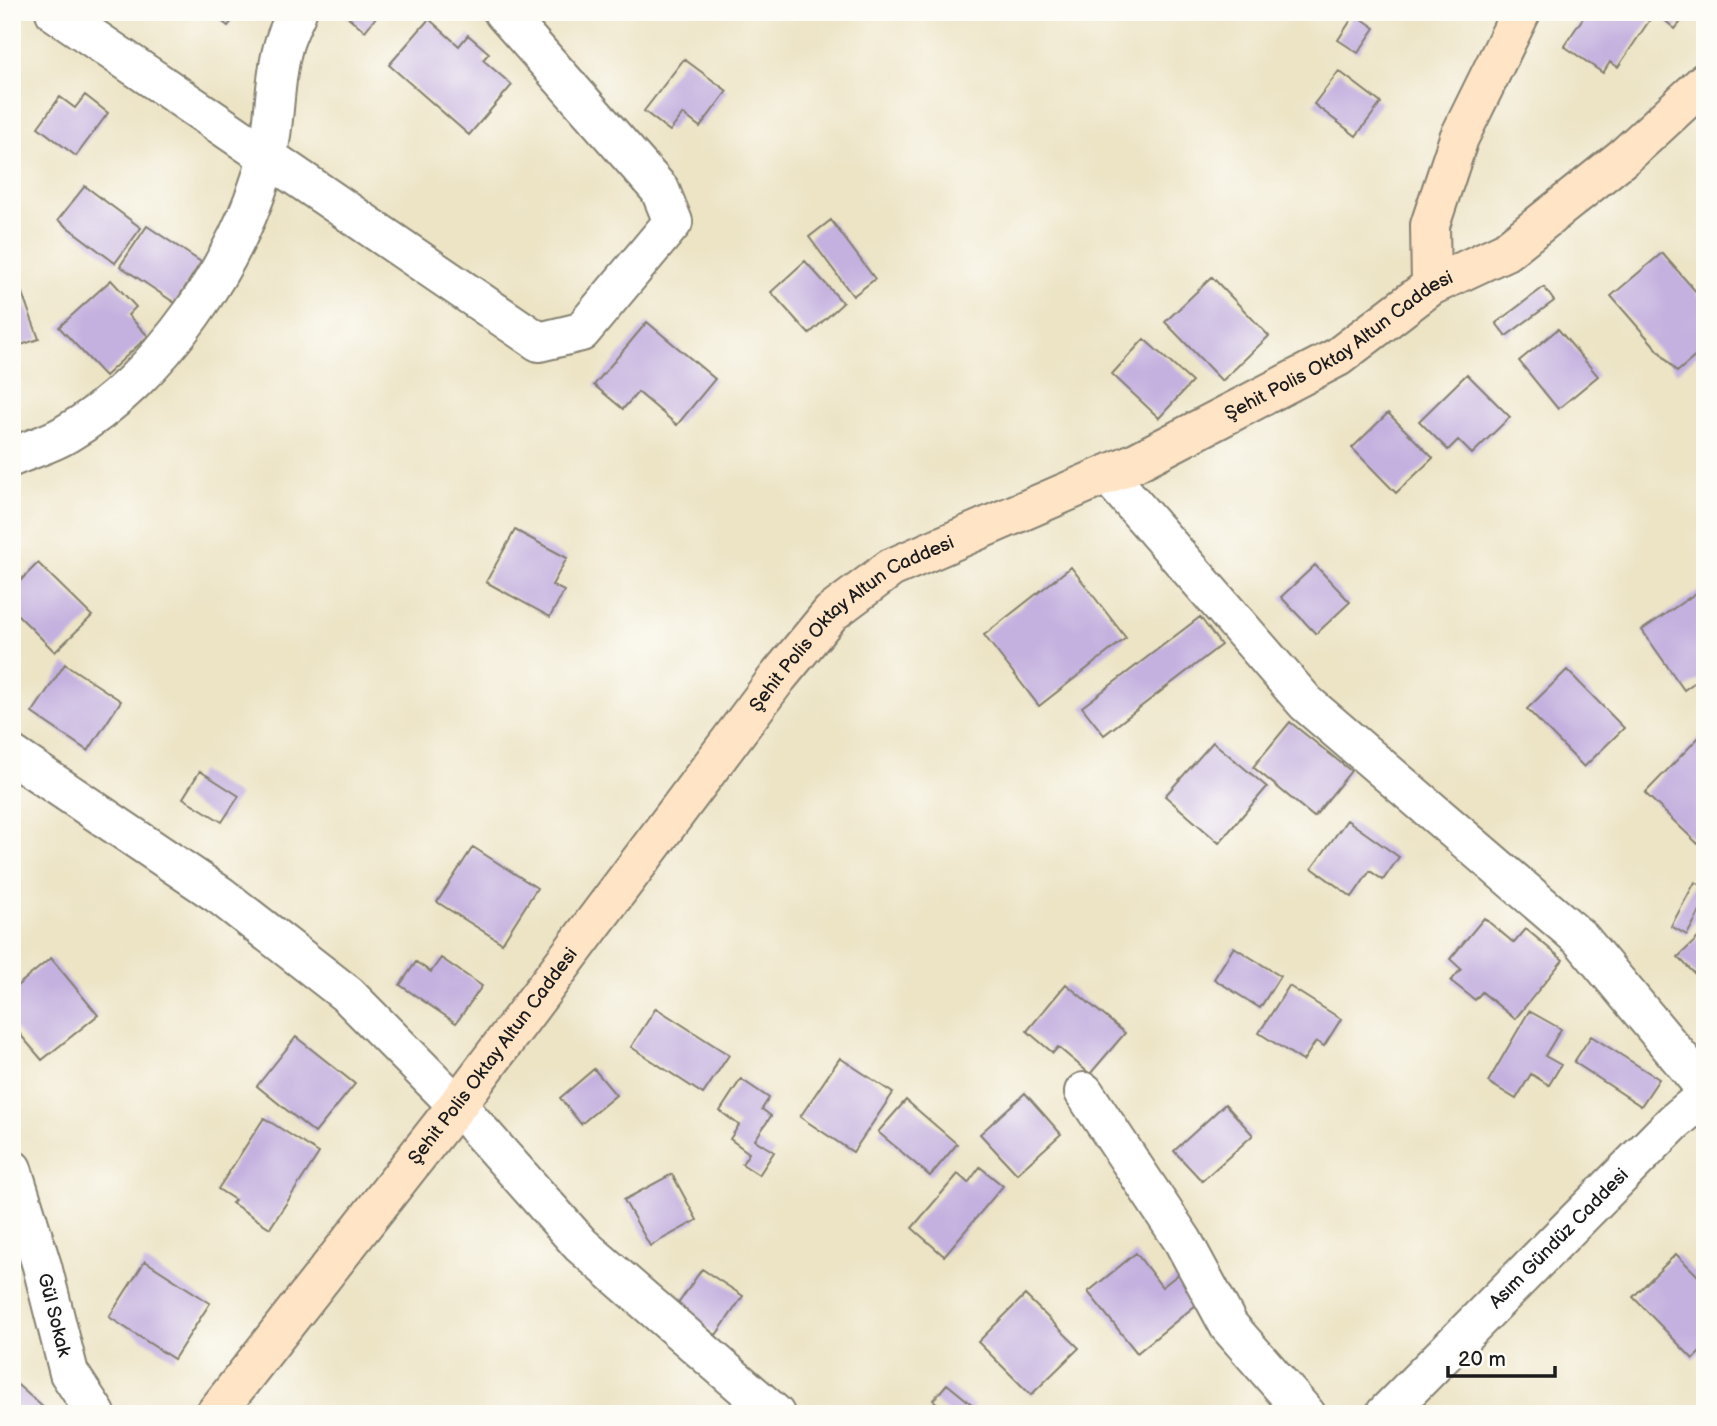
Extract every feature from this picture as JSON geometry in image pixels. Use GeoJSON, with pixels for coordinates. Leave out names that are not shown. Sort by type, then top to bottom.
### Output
{"type":"FeatureCollection","features":[{"type":"Feature","properties":{"kind":"street"},"geometry":{"type":"LineString","coordinates":[[55,12],[539,342],[581,332],[673,222],[660,190],[503,12]]}},
{"type":"Feature","properties":{"kind":"street"},"geometry":{"type":"LineString","coordinates":[[12,457],[66,434],[130,387],[196,308],[222,268],[245,222],[267,156],[283,46],[297,12]]}},
{"type":"Feature","properties":{"kind":"street"},"geometry":{"type":"LineString","coordinates":[[1431,286],[1430,225],[1459,138],[1521,12]]}},
{"type":"Feature","properties":{"kind":"street","name":"Şehit Polis Oktay Altun Caddesi"},"geometry":{"type":"LineString","coordinates":[[215,1414],[457,1105],[778,677],[831,613],[891,568],[1108,475],[1338,357],[1431,286],[1506,251],[1626,156],[1705,82]]}},
{"type":"Feature","properties":{"kind":"street"},"geometry":{"type":"LineString","coordinates":[[1108,475],[1306,703],[1581,939],[1705,1088]]}},
{"type":"Feature","properties":{"kind":"street"},"geometry":{"type":"LineString","coordinates":[[12,755],[221,896],[348,995],[457,1105],[581,1245],[775,1414]]}},
{"type":"Feature","properties":{"kind":"street"},"geometry":{"type":"LineString","coordinates":[[1084,1092],[1183,1241],[1229,1326],[1306,1414]]}},
{"type":"Feature","properties":{"kind":"street","name":"Asım Gündüz Caddesi"},"geometry":{"type":"LineString","coordinates":[[1385,1414],[1674,1122],[1705,1096]]}},
{"type":"Feature","properties":{"kind":"street","name":"Gül Sokak"},"geometry":{"type":"LineString","coordinates":[[12,1169],[42,1266],[69,1373],[96,1414]]}},
{"type":"Feature","properties":{"kind":"building"},"geometry":{"type":"Polygon","coordinates":[[[210,12],[239,12],[228,26],[210,12]]]}},
{"type":"Feature","properties":{"kind":"building"},"geometry":{"type":"Polygon","coordinates":[[[342,12],[380,12],[365,31],[342,12]]]}},
{"type":"Feature","properties":{"kind":"building"},"geometry":{"type":"Polygon","coordinates":[[[1587,12],[1619,12],[1624,16],[1626,12],[1643,12],[1651,18],[1618,67],[1610,62],[1603,73],[1564,46],[1587,12]]]}},
{"type":"Feature","properties":{"kind":"building"},"geometry":{"type":"Polygon","coordinates":[[[1655,12],[1689,12],[1675,29],[1655,12]]]}},
{"type":"Feature","properties":{"kind":"building"},"geometry":{"type":"Polygon","coordinates":[[[1355,14],[1375,28],[1358,53],[1338,40],[1355,14]]]}},
{"type":"Feature","properties":{"kind":"building"},"geometry":{"type":"Polygon","coordinates":[[[429,19],[459,46],[468,35],[489,53],[483,60],[512,85],[469,135],[389,65],[429,19]]]}},
{"type":"Feature","properties":{"kind":"building"},"geometry":{"type":"Polygon","coordinates":[[[684,59],[727,91],[700,127],[683,114],[670,131],[644,111],[684,59]]]}},
{"type":"Feature","properties":{"kind":"building"},"geometry":{"type":"Polygon","coordinates":[[[1339,71],[1381,103],[1356,136],[1314,104],[1339,71]]]}},
{"type":"Feature","properties":{"kind":"building"},"geometry":{"type":"Polygon","coordinates":[[[85,95],[108,113],[76,156],[38,127],[60,97],[75,108],[85,95]]]}},
{"type":"Feature","properties":{"kind":"building"},"geometry":{"type":"Polygon","coordinates":[[[85,186],[141,228],[115,263],[58,220],[85,186]]]}},
{"type":"Feature","properties":{"kind":"building"},"geometry":{"type":"Polygon","coordinates":[[[831,220],[875,279],[853,296],[809,237],[831,220]]]}},
{"type":"Feature","properties":{"kind":"building"},"geometry":{"type":"Polygon","coordinates":[[[147,226],[201,262],[175,303],[120,266],[147,226]]]}},
{"type":"Feature","properties":{"kind":"building"},"geometry":{"type":"Polygon","coordinates":[[[1662,253],[1705,302],[1705,348],[1677,372],[1611,296],[1662,253]]]}},
{"type":"Feature","properties":{"kind":"building"},"geometry":{"type":"Polygon","coordinates":[[[805,261],[843,303],[809,334],[771,292],[805,261]]]}},
{"type":"Feature","properties":{"kind":"building"},"geometry":{"type":"Polygon","coordinates":[[[12,266],[39,339],[12,348],[12,266]]]}},
{"type":"Feature","properties":{"kind":"building"},"geometry":{"type":"Polygon","coordinates":[[[1212,277],[1269,336],[1222,381],[1165,322],[1212,277]]]}},
{"type":"Feature","properties":{"kind":"building"},"geometry":{"type":"Polygon","coordinates":[[[111,280],[136,307],[128,315],[148,336],[105,376],[59,327],[111,280]]]}},
{"type":"Feature","properties":{"kind":"building"},"geometry":{"type":"Polygon","coordinates":[[[1544,287],[1554,301],[1506,336],[1496,323],[1544,287]]]}},
{"type":"Feature","properties":{"kind":"building"},"geometry":{"type":"Polygon","coordinates":[[[647,322],[715,379],[677,425],[638,392],[623,409],[594,385],[647,322]]]}},
{"type":"Feature","properties":{"kind":"building"},"geometry":{"type":"Polygon","coordinates":[[[1558,329],[1598,376],[1558,409],[1519,361],[1558,329]]]}},
{"type":"Feature","properties":{"kind":"building"},"geometry":{"type":"Polygon","coordinates":[[[1144,339],[1192,382],[1159,418],[1112,374],[1144,339]]]}},
{"type":"Feature","properties":{"kind":"building"},"geometry":{"type":"Polygon","coordinates":[[[1467,374],[1510,417],[1472,454],[1458,440],[1448,450],[1419,421],[1467,374]]]}},
{"type":"Feature","properties":{"kind":"building"},"geometry":{"type":"Polygon","coordinates":[[[1388,413],[1433,458],[1396,493],[1352,448],[1388,413]]]}},
{"type":"Feature","properties":{"kind":"building"},"geometry":{"type":"Polygon","coordinates":[[[515,530],[567,558],[552,585],[564,591],[550,617],[486,582],[515,530]]]}},
{"type":"Feature","properties":{"kind":"building"},"geometry":{"type":"Polygon","coordinates":[[[38,563],[92,616],[55,652],[12,609],[12,589],[38,563]]]}},
{"type":"Feature","properties":{"kind":"building"},"geometry":{"type":"Polygon","coordinates":[[[1315,565],[1350,602],[1316,634],[1281,597],[1315,565]]]}},
{"type":"Feature","properties":{"kind":"building"},"geometry":{"type":"Polygon","coordinates":[[[1071,567],[1126,638],[1039,706],[984,635],[1071,567]]]}},
{"type":"Feature","properties":{"kind":"building"},"geometry":{"type":"Polygon","coordinates":[[[1705,587],[1705,675],[1684,690],[1642,630],[1705,587]]]}},
{"type":"Feature","properties":{"kind":"building"},"geometry":{"type":"Polygon","coordinates":[[[1200,617],[1221,645],[1104,735],[1082,707],[1200,617]]]}},
{"type":"Feature","properties":{"kind":"building"},"geometry":{"type":"Polygon","coordinates":[[[65,664],[121,701],[88,751],[32,713],[65,664]]]}},
{"type":"Feature","properties":{"kind":"building"},"geometry":{"type":"Polygon","coordinates":[[[1567,670],[1624,728],[1584,767],[1527,709],[1567,670]]]}},
{"type":"Feature","properties":{"kind":"building"},"geometry":{"type":"Polygon","coordinates":[[[1290,722],[1351,771],[1314,817],[1253,767],[1290,722]]]}},
{"type":"Feature","properties":{"kind":"building"},"geometry":{"type":"Polygon","coordinates":[[[1705,731],[1705,837],[1698,844],[1645,793],[1705,731]]]}},
{"type":"Feature","properties":{"kind":"building"},"geometry":{"type":"Polygon","coordinates":[[[1213,742],[1267,787],[1219,843],[1165,796],[1213,742]]]}},
{"type":"Feature","properties":{"kind":"building"},"geometry":{"type":"Polygon","coordinates":[[[200,771],[239,796],[222,822],[183,798],[200,771]]]}},
{"type":"Feature","properties":{"kind":"building"},"geometry":{"type":"Polygon","coordinates":[[[1347,820],[1399,857],[1383,880],[1370,871],[1352,897],[1312,868],[1347,820]]]}},
{"type":"Feature","properties":{"kind":"building"},"geometry":{"type":"Polygon","coordinates":[[[473,847],[537,888],[502,943],[437,902],[473,847]]]}},
{"type":"Feature","properties":{"kind":"building"},"geometry":{"type":"Polygon","coordinates":[[[1695,882],[1705,887],[1705,902],[1687,935],[1671,926],[1695,882]]]}},
{"type":"Feature","properties":{"kind":"building"},"geometry":{"type":"Polygon","coordinates":[[[1484,918],[1514,943],[1526,929],[1563,960],[1515,1019],[1482,992],[1475,1000],[1451,981],[1461,969],[1450,959],[1484,918]]]}},
{"type":"Feature","properties":{"kind":"building"},"geometry":{"type":"Polygon","coordinates":[[[1705,931],[1705,984],[1678,957],[1705,931]]]}},
{"type":"Feature","properties":{"kind":"building"},"geometry":{"type":"Polygon","coordinates":[[[1234,947],[1280,976],[1260,1008],[1214,979],[1234,947]]]}},
{"type":"Feature","properties":{"kind":"building"},"geometry":{"type":"Polygon","coordinates":[[[51,958],[98,1015],[42,1060],[12,1025],[12,990],[51,958]]]}},
{"type":"Feature","properties":{"kind":"building"},"geometry":{"type":"Polygon","coordinates":[[[441,958],[482,986],[456,1023],[400,985],[416,962],[431,972],[441,958]]]}},
{"type":"Feature","properties":{"kind":"building"},"geometry":{"type":"Polygon","coordinates":[[[1066,984],[1125,1033],[1090,1074],[1058,1047],[1053,1053],[1027,1031],[1066,984]]]}},
{"type":"Feature","properties":{"kind":"building"},"geometry":{"type":"Polygon","coordinates":[[[1289,986],[1341,1019],[1324,1046],[1316,1041],[1303,1061],[1259,1033],[1289,986]]]}},
{"type":"Feature","properties":{"kind":"building"},"geometry":{"type":"Polygon","coordinates":[[[656,1008],[729,1055],[703,1094],[631,1047],[656,1008]]]}},
{"type":"Feature","properties":{"kind":"building"},"geometry":{"type":"Polygon","coordinates":[[[1529,1011],[1561,1029],[1545,1056],[1561,1065],[1549,1085],[1531,1074],[1516,1099],[1488,1082],[1529,1011]]]}},
{"type":"Feature","properties":{"kind":"building"},"geometry":{"type":"Polygon","coordinates":[[[1591,1036],[1659,1079],[1641,1106],[1574,1062],[1591,1036]]]}},
{"type":"Feature","properties":{"kind":"building"},"geometry":{"type":"Polygon","coordinates":[[[296,1037],[355,1084],[315,1133],[257,1086],[296,1037]]]}},
{"type":"Feature","properties":{"kind":"building"},"geometry":{"type":"Polygon","coordinates":[[[840,1058],[893,1093],[853,1152],[800,1117],[840,1058]]]}},
{"type":"Feature","properties":{"kind":"building"},"geometry":{"type":"Polygon","coordinates":[[[594,1069],[616,1095],[581,1124],[560,1098],[594,1069]]]}},
{"type":"Feature","properties":{"kind":"building"},"geometry":{"type":"Polygon","coordinates":[[[741,1079],[769,1098],[762,1109],[771,1116],[755,1140],[774,1152],[759,1175],[742,1164],[749,1153],[730,1139],[739,1125],[720,1111],[741,1079]]]}},
{"type":"Feature","properties":{"kind":"building"},"geometry":{"type":"Polygon","coordinates":[[[1025,1093],[1061,1134],[1017,1174],[980,1134],[1025,1093]]]}},
{"type":"Feature","properties":{"kind":"building"},"geometry":{"type":"Polygon","coordinates":[[[906,1100],[957,1144],[930,1176],[878,1132],[906,1100]]]}},
{"type":"Feature","properties":{"kind":"building"},"geometry":{"type":"Polygon","coordinates":[[[1225,1104],[1253,1135],[1202,1181],[1174,1151],[1225,1104]]]}},
{"type":"Feature","properties":{"kind":"building"},"geometry":{"type":"Polygon","coordinates":[[[264,1118],[319,1153],[270,1228],[232,1203],[235,1200],[218,1189],[264,1118]]]}},
{"type":"Feature","properties":{"kind":"building"},"geometry":{"type":"Polygon","coordinates":[[[980,1167],[1003,1186],[944,1256],[912,1228],[958,1174],[968,1183],[980,1167]]]}},
{"type":"Feature","properties":{"kind":"building"},"geometry":{"type":"Polygon","coordinates":[[[672,1174],[697,1220],[650,1246],[624,1200],[672,1174]]]}},
{"type":"Feature","properties":{"kind":"building"},"geometry":{"type":"Polygon","coordinates":[[[1136,1253],[1162,1287],[1180,1273],[1202,1300],[1137,1353],[1088,1292],[1136,1253]]]}},
{"type":"Feature","properties":{"kind":"building"},"geometry":{"type":"Polygon","coordinates":[[[1676,1254],[1705,1283],[1705,1347],[1693,1359],[1633,1297],[1676,1254]]]}},
{"type":"Feature","properties":{"kind":"building"},"geometry":{"type":"Polygon","coordinates":[[[145,1261],[210,1303],[174,1359],[109,1317],[145,1261]]]}},
{"type":"Feature","properties":{"kind":"building"},"geometry":{"type":"Polygon","coordinates":[[[702,1269],[743,1296],[716,1335],[676,1307],[702,1269]]]}},
{"type":"Feature","properties":{"kind":"building"},"geometry":{"type":"Polygon","coordinates":[[[1025,1295],[1079,1348],[1031,1395],[978,1342],[1025,1295]]]}},
{"type":"Feature","properties":{"kind":"building"},"geometry":{"type":"Polygon","coordinates":[[[12,1380],[44,1408],[39,1414],[12,1414],[12,1380]]]}},
{"type":"Feature","properties":{"kind":"building"},"geometry":{"type":"Polygon","coordinates":[[[947,1384],[974,1406],[968,1414],[950,1414],[933,1400],[947,1384]]]}},
{"type":"Feature","properties":{"kind":"building"},"geometry":{"type":"Polygon","coordinates":[[[1216,1406],[1224,1414],[1208,1414],[1216,1406]]]}}]}
